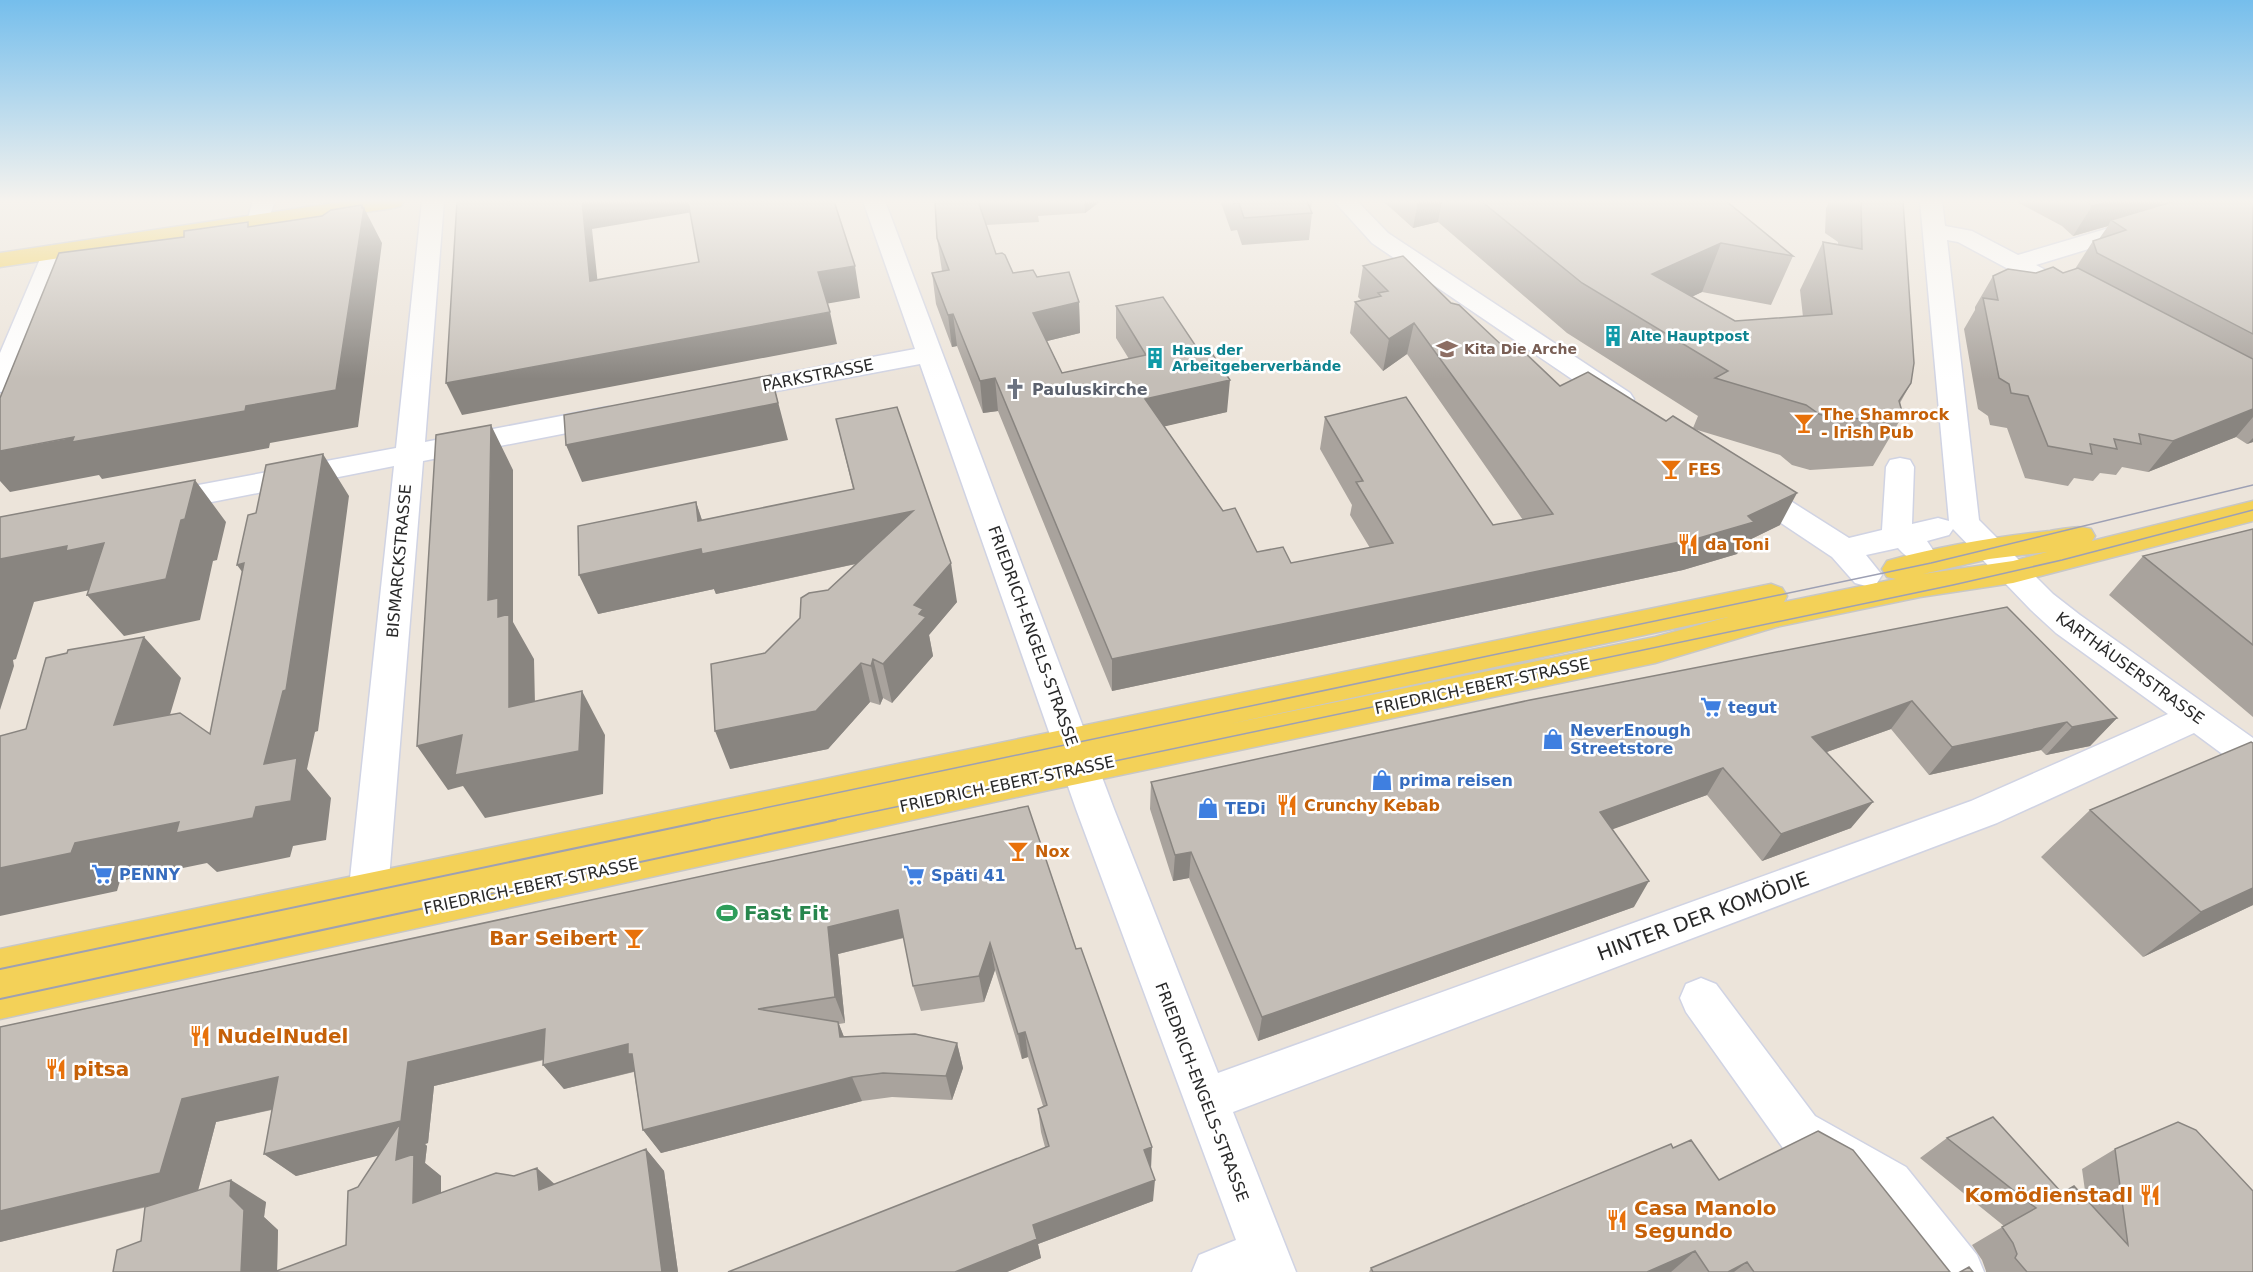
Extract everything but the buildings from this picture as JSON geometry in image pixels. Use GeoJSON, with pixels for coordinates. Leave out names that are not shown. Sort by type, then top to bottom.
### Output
{"type":"FeatureCollection","features":[{"type":"Feature","properties":{"kind":"main road","name":"FRIEDRICH-EBERT-STRASSE"},"geometry":{"type":"LineString","coordinates":[[1077,756],[1863,555],[1989,549],[2064,540],[2253,489]]}},
{"type":"Feature","properties":{"kind":"main road","name":"FRIEDRICH-EBERT-STRASSE"},"geometry":{"type":"LineString","coordinates":[[0,968],[367,905],[1077,756],[1655,650],[1776,615],[1920,586],[2013,572],[2253,511]]}},
{"type":"Feature","properties":{"kind":"main road"},"geometry":{"type":"LineString","coordinates":[[2013,572],[2064,540]]}},
{"type":"Feature","properties":{"kind":"main road"},"geometry":{"type":"LineString","coordinates":[[1920,586],[1989,549]]}},
{"type":"Feature","properties":{"kind":"main road","name":"FRIEDRICH-EBERT-STRASSE"},"geometry":{"type":"LineString","coordinates":[[0,999],[367,905]]}},
{"type":"Feature","properties":{"kind":"street"},"geometry":{"type":"LineString","coordinates":[[0,384],[52,260]]}},
{"type":"Feature","properties":{"kind":"street","name":"BISMARCKSTRASSE"},"geometry":{"type":"LineString","coordinates":[[367,905],[427,260]]}},
{"type":"Feature","properties":{"kind":"street","name":"FRIEDRICH-ENGELS-STRASSE"},"geometry":{"type":"LineString","coordinates":[[896,260],[1077,756],[1268,1262]]}},
{"type":"Feature","properties":{"kind":"street"},"geometry":{"type":"LineString","coordinates":[[1412,260],[1643,415]]}},
{"type":"Feature","properties":{"kind":"street"},"geometry":{"type":"LineString","coordinates":[[1937,260],[1964,523],[2013,572]]}},
{"type":"Feature","properties":{"kind":"street"},"geometry":{"type":"LineString","coordinates":[[2011,260],[2098,308]]}},
{"type":"Feature","properties":{"kind":"street"},"geometry":{"type":"LineString","coordinates":[[2016,263],[2025,260]]}},
{"type":"Feature","properties":{"kind":"street","name":"PARKSTRASSE"},"geometry":{"type":"LineString","coordinates":[[709,396],[930,354]]}},
{"type":"Feature","properties":{"kind":"street"},"geometry":{"type":"LineString","coordinates":[[130,508],[630,411]]}},
{"type":"Feature","properties":{"kind":"street"},"geometry":{"type":"LineString","coordinates":[[1900,467],[1897,529],[1911,543]]}},
{"type":"Feature","properties":{"kind":"street"},"geometry":{"type":"LineString","coordinates":[[1740,474],[1843,549],[1863,555],[1911,543],[1938,528]]}},
{"type":"Feature","properties":{"kind":"street","name":"KARTHÄUSERSTRASSE"},"geometry":{"type":"LineString","coordinates":[[2013,572],[2068,624],[2253,757]]}},
{"type":"Feature","properties":{"kind":"street","name":"HINTER DER KOMÖDIE"},"geometry":{"type":"LineString","coordinates":[[1205,1100],[1984,812],[2168,731],[2195,716]]}},
{"type":"Feature","properties":{"kind":"street"},"geometry":{"type":"LineString","coordinates":[[1701,998],[1798,1132],[1890,1184],[1960,1272]]}},
{"type":"Feature","properties":{"kind":"street"},"geometry":{"type":"LineString","coordinates":[[1216,1272],[1268,1262]]}},
{"type":"Feature","properties":{"kind":"tram line"},"geometry":{"type":"LineString","coordinates":[[703,821],[1931,563],[2253,485]]}},
{"type":"Feature","properties":{"kind":"tram line"},"geometry":{"type":"LineString","coordinates":[[829,821],[1953,585],[2062,560],[2253,510]]}},
{"type":"Feature","properties":{"kind":"tram line"},"geometry":{"type":"LineString","coordinates":[[0,969],[710,820]]}},
{"type":"Feature","properties":{"kind":"tram line"},"geometry":{"type":"LineString","coordinates":[[0,999],[836,820]]}},
{"type":"Feature","properties":{"kind":"place","name":"Alte Hauptpost"},"geometry":{"type":"Point","coordinates":[1613,336]}},
{"type":"Feature","properties":{"kind":"place","name":"Kita Die Arche"},"geometry":{"type":"Point","coordinates":[1447,349]}},
{"type":"Feature","properties":{"kind":"place","name":"Haus der Arbeitgeberverbände"},"geometry":{"type":"Point","coordinates":[1155,358]}},
{"type":"Feature","properties":{"kind":"place","name":"Pauluskirche"},"geometry":{"type":"Point","coordinates":[1015,389]}},
{"type":"Feature","properties":{"kind":"place","name":"The Shamrock - Irish Pub"},"geometry":{"type":"Point","coordinates":[1804,423]}},
{"type":"Feature","properties":{"kind":"place","name":"FES"},"geometry":{"type":"Point","coordinates":[1671,469]}},
{"type":"Feature","properties":{"kind":"place","name":"da Toni"},"geometry":{"type":"Point","coordinates":[1688,544]}},
{"type":"Feature","properties":{"kind":"place","name":"tegut"},"geometry":{"type":"Point","coordinates":[1711,707]}},
{"type":"Feature","properties":{"kind":"place","name":"NeverEnough Streetstore"},"geometry":{"type":"Point","coordinates":[1553,739]}},
{"type":"Feature","properties":{"kind":"place","name":"prima reisen"},"geometry":{"type":"Point","coordinates":[1382,780]}},
{"type":"Feature","properties":{"kind":"place","name":"Crunchy Kebab"},"geometry":{"type":"Point","coordinates":[1287,805]}},
{"type":"Feature","properties":{"kind":"place","name":"TEDi"},"geometry":{"type":"Point","coordinates":[1208,808]}},
{"type":"Feature","properties":{"kind":"place","name":"Nox"},"geometry":{"type":"Point","coordinates":[1018,851]}},
{"type":"Feature","properties":{"kind":"place","name":"PENNY"},"geometry":{"type":"Point","coordinates":[102,874]}},
{"type":"Feature","properties":{"kind":"place","name":"Späti 41"},"geometry":{"type":"Point","coordinates":[914,875]}},
{"type":"Feature","properties":{"kind":"place","name":"Fast Fit"},"geometry":{"type":"Point","coordinates":[727,913]}},
{"type":"Feature","properties":{"kind":"place","name":"Bar Seibert"},"geometry":{"type":"Point","coordinates":[634,938]}},
{"type":"Feature","properties":{"kind":"place","name":"NudelNudel"},"geometry":{"type":"Point","coordinates":[200,1036]}},
{"type":"Feature","properties":{"kind":"place","name":"pitsa"},"geometry":{"type":"Point","coordinates":[56,1069]}},
{"type":"Feature","properties":{"kind":"place","name":"Komödienstadl"},"geometry":{"type":"Point","coordinates":[2150,1195]}},
{"type":"Feature","properties":{"kind":"place","name":"Casa Manolo Segundo"},"geometry":{"type":"Point","coordinates":[1617,1220]}}]}
